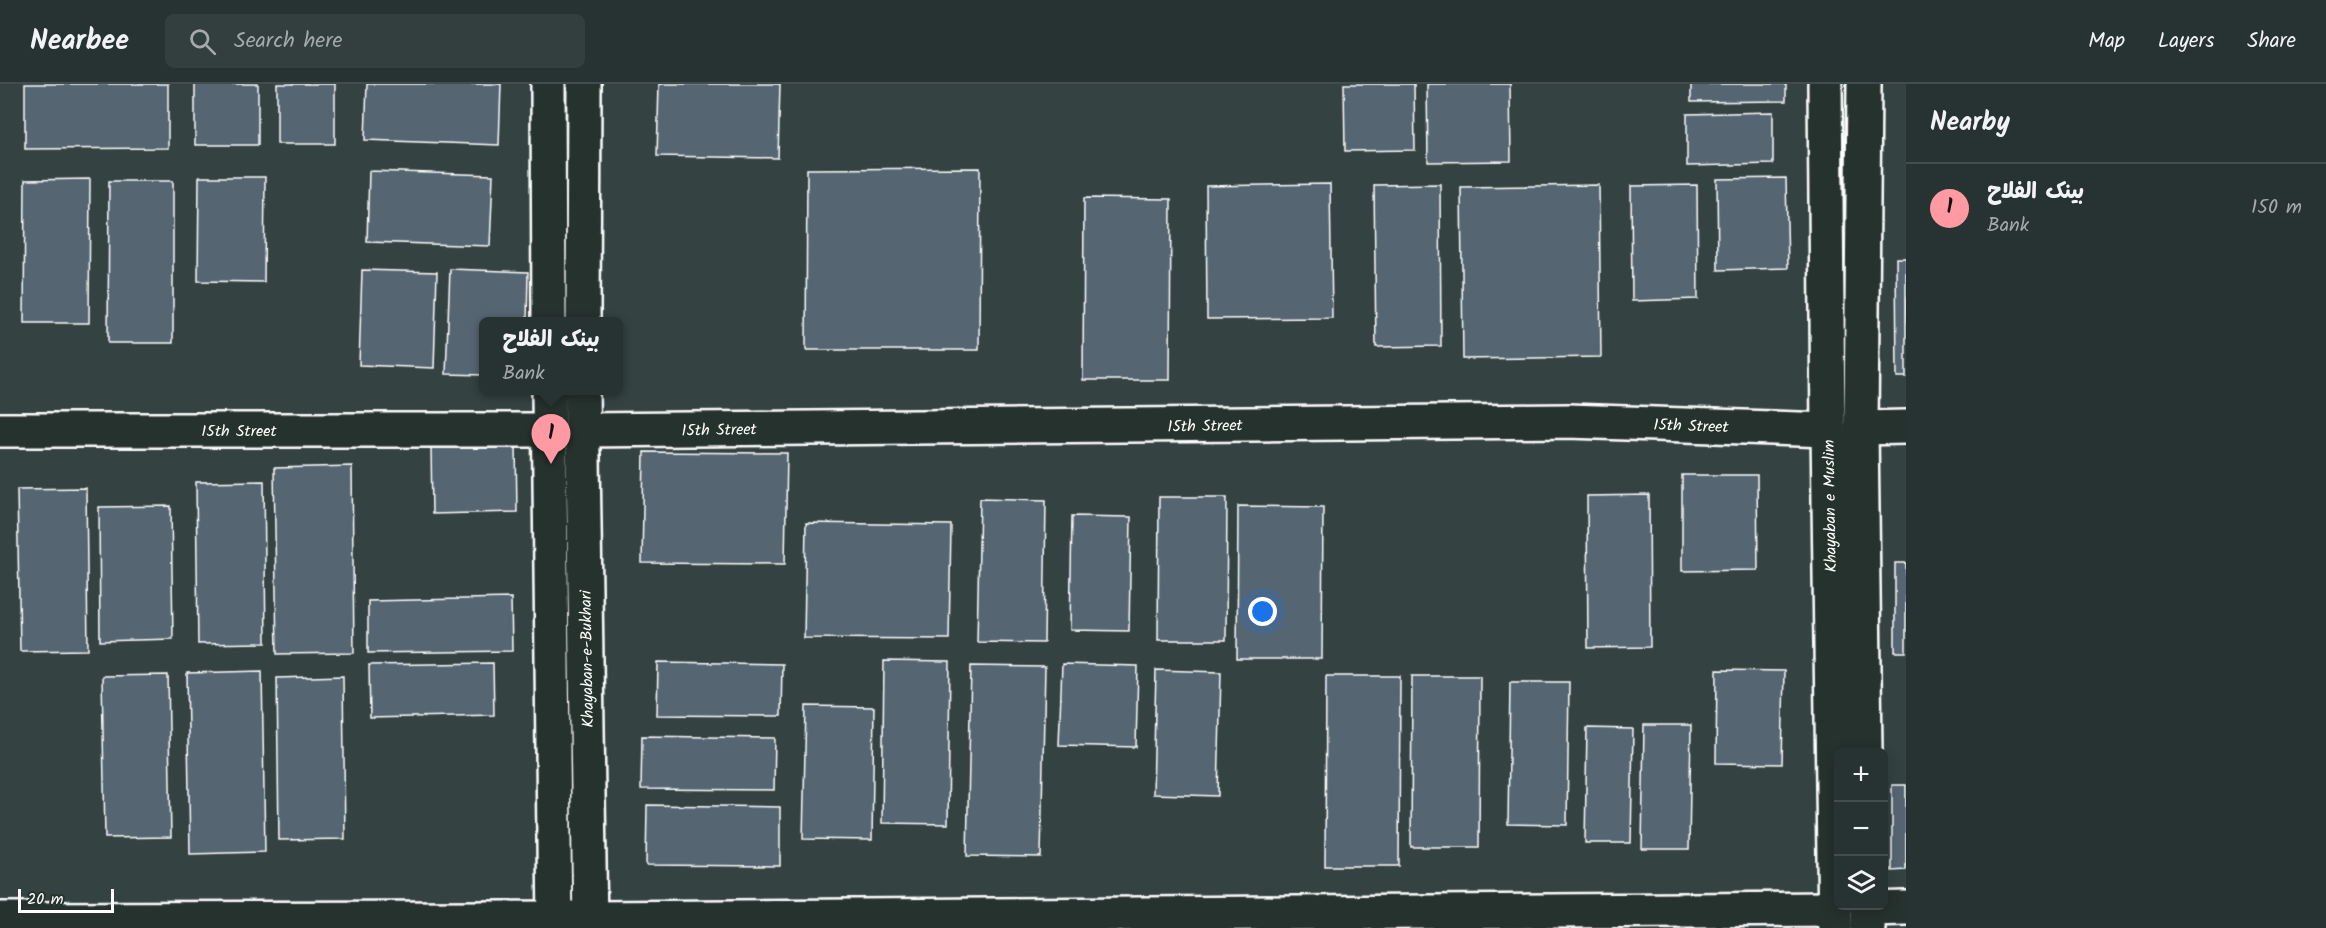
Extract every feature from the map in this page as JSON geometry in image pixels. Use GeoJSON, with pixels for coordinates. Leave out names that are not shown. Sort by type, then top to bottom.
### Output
{"type":"FeatureCollection","features":[{"type":"Feature","properties":{"kind":"street"},"geometry":{"type":"LineString","coordinates":[[548,84],[549,317]]}},
{"type":"Feature","properties":{"kind":"street"},"geometry":{"type":"LineString","coordinates":[[583,317],[584,84]]}},
{"type":"Feature","properties":{"kind":"street","name":"Khayaban e Muslim"},"geometry":{"type":"LineString","coordinates":[[1825,84],[1835,918]]}},
{"type":"Feature","properties":{"kind":"street","name":"Khayaban e Muslim"},"geometry":{"type":"LineString","coordinates":[[1864,84],[1860,428],[1865,747]]}},
{"type":"Feature","properties":{"kind":"street","name":"Khayaban-e-Bukhari"},"geometry":{"type":"LineString","coordinates":[[549,395],[555,923]]}},
{"type":"Feature","properties":{"kind":"street","name":"Khayaban-e-Bukhari"},"geometry":{"type":"LineString","coordinates":[[582,395],[590,923]]}},
{"type":"Feature","properties":{"kind":"street","name":"15th Street"},"geometry":{"type":"LineString","coordinates":[[582,430],[1568,422],[1828,430]]}},
{"type":"Feature","properties":{"kind":"street"},"geometry":{"type":"LineString","coordinates":[[1860,428],[1906,427]]}},
{"type":"Feature","properties":{"kind":"street","name":"15th Street"},"geometry":{"type":"LineString","coordinates":[[0,430],[549,430]]}},
{"type":"Feature","properties":{"kind":"street"},"geometry":{"type":"LineString","coordinates":[[1833,743],[1865,747]]}},
{"type":"Feature","properties":{"kind":"street"},"geometry":{"type":"LineString","coordinates":[[1868,914],[1906,908]]}},
{"type":"Feature","properties":{"kind":"street"},"geometry":{"type":"LineString","coordinates":[[0,919],[590,923],[1835,918]]}},
{"type":"Feature","properties":{"kind":"building"},"geometry":{"type":"Polygon","coordinates":[[[25,84],[168,84],[168,148],[25,149],[25,84]]]}},
{"type":"Feature","properties":{"kind":"building"},"geometry":{"type":"Polygon","coordinates":[[[195,84],[258,84],[258,145],[195,145],[195,84]]]}},
{"type":"Feature","properties":{"kind":"building"},"geometry":{"type":"Polygon","coordinates":[[[277,84],[335,84],[335,144],[277,144],[277,84]]]}},
{"type":"Feature","properties":{"kind":"building"},"geometry":{"type":"Polygon","coordinates":[[[367,84],[501,84],[499,145],[365,140],[367,84]]]}},
{"type":"Feature","properties":{"kind":"building"},"geometry":{"type":"Polygon","coordinates":[[[659,84],[780,84],[778,158],[657,156],[659,84]]]}},
{"type":"Feature","properties":{"kind":"building"},"geometry":{"type":"Polygon","coordinates":[[[1344,84],[1414,84],[1415,150],[1345,151],[1344,84]]]}},
{"type":"Feature","properties":{"kind":"building"},"geometry":{"type":"Polygon","coordinates":[[[1427,84],[1510,84],[1511,161],[1428,162],[1427,84]]]}},
{"type":"Feature","properties":{"kind":"building"},"geometry":{"type":"Polygon","coordinates":[[[1691,84],[1786,84],[1786,101],[1691,102],[1691,84]]]}},
{"type":"Feature","properties":{"kind":"building"},"geometry":{"type":"Polygon","coordinates":[[[1773,112],[1773,164],[1687,166],[1687,114],[1773,112]]]}},
{"type":"Feature","properties":{"kind":"building"},"geometry":{"type":"Polygon","coordinates":[[[980,168],[979,350],[806,350],[807,169],[980,168]]]}},
{"type":"Feature","properties":{"kind":"building"},"geometry":{"type":"Polygon","coordinates":[[[369,171],[493,175],[490,246],[367,242],[369,171]]]}},
{"type":"Feature","properties":{"kind":"building"},"geometry":{"type":"Polygon","coordinates":[[[199,177],[265,177],[264,282],[198,281],[199,177]]]}},
{"type":"Feature","properties":{"kind":"building"},"geometry":{"type":"Polygon","coordinates":[[[1786,178],[1788,268],[1718,270],[1717,179],[1786,178]]]}},
{"type":"Feature","properties":{"kind":"building"},"geometry":{"type":"Polygon","coordinates":[[[90,179],[89,323],[24,323],[25,180],[90,179]]]}},
{"type":"Feature","properties":{"kind":"building"},"geometry":{"type":"Polygon","coordinates":[[[109,181],[173,181],[173,343],[108,343],[109,181]]]}},
{"type":"Feature","properties":{"kind":"building"},"geometry":{"type":"Polygon","coordinates":[[[1330,184],[1332,318],[1207,319],[1206,186],[1330,184]]]}},
{"type":"Feature","properties":{"kind":"building"},"geometry":{"type":"Polygon","coordinates":[[[1440,184],[1441,346],[1376,347],[1374,185],[1440,184]]]}},
{"type":"Feature","properties":{"kind":"building"},"geometry":{"type":"Polygon","coordinates":[[[1599,185],[1601,357],[1463,359],[1461,187],[1599,185]]]}},
{"type":"Feature","properties":{"kind":"building"},"geometry":{"type":"Polygon","coordinates":[[[1697,185],[1698,299],[1632,301],[1631,186],[1697,185]]]}},
{"type":"Feature","properties":{"kind":"building"},"geometry":{"type":"Polygon","coordinates":[[[1084,198],[1171,199],[1170,380],[1083,380],[1084,198]]]}},
{"type":"Feature","properties":{"kind":"building"},"geometry":{"type":"Polygon","coordinates":[[[1896,258],[1906,258],[1906,377],[1897,377],[1896,258]]]}},
{"type":"Feature","properties":{"kind":"building"},"geometry":{"type":"Polygon","coordinates":[[[450,269],[528,272],[527,317],[479,317],[479,375],[446,374],[450,269]]]}},
{"type":"Feature","properties":{"kind":"building"},"geometry":{"type":"Polygon","coordinates":[[[362,270],[437,272],[434,368],[359,365],[362,270]]]}},
{"type":"Feature","properties":{"kind":"building"},"geometry":{"type":"Polygon","coordinates":[[[516,445],[517,512],[432,514],[431,446],[516,445]]]}},
{"type":"Feature","properties":{"kind":"building"},"geometry":{"type":"Polygon","coordinates":[[[644,452],[787,453],[785,564],[642,563],[644,452]]]}},
{"type":"Feature","properties":{"kind":"building"},"geometry":{"type":"Polygon","coordinates":[[[352,466],[354,653],[277,654],[274,468],[352,466]]]}},
{"type":"Feature","properties":{"kind":"building"},"geometry":{"type":"Polygon","coordinates":[[[1682,475],[1757,475],[1758,570],[1682,571],[1682,475]]]}},
{"type":"Feature","properties":{"kind":"building"},"geometry":{"type":"Polygon","coordinates":[[[264,481],[266,643],[198,644],[196,482],[264,481]]]}},
{"type":"Feature","properties":{"kind":"building"},"geometry":{"type":"Polygon","coordinates":[[[86,488],[88,650],[20,651],[17,489],[86,488]]]}},
{"type":"Feature","properties":{"kind":"building"},"geometry":{"type":"Polygon","coordinates":[[[1649,495],[1650,647],[1588,648],[1587,496],[1649,495]]]}},
{"type":"Feature","properties":{"kind":"building"},"geometry":{"type":"Polygon","coordinates":[[[1159,497],[1227,497],[1226,640],[1158,640],[1159,497]]]}},
{"type":"Feature","properties":{"kind":"building"},"geometry":{"type":"Polygon","coordinates":[[[980,498],[1046,500],[1044,643],[977,642],[980,498]]]}},
{"type":"Feature","properties":{"kind":"building"},"geometry":{"type":"Polygon","coordinates":[[[171,506],[173,639],[100,641],[99,507],[171,506]]]}},
{"type":"Feature","properties":{"kind":"building"},"geometry":{"type":"Polygon","coordinates":[[[1238,506],[1323,507],[1322,659],[1237,659],[1238,506]]]}},
{"type":"Feature","properties":{"kind":"building"},"geometry":{"type":"Polygon","coordinates":[[[1072,516],[1131,517],[1129,631],[1070,630],[1072,516]]]}},
{"type":"Feature","properties":{"kind":"building"},"geometry":{"type":"Polygon","coordinates":[[[806,523],[951,525],[949,639],[804,638],[806,523]]]}},
{"type":"Feature","properties":{"kind":"building"},"geometry":{"type":"Polygon","coordinates":[[[1895,563],[1906,563],[1906,652],[1895,652],[1895,563]]]}},
{"type":"Feature","properties":{"kind":"building"},"geometry":{"type":"Polygon","coordinates":[[[511,598],[512,651],[368,653],[368,601],[511,598]]]}},
{"type":"Feature","properties":{"kind":"building"},"geometry":{"type":"Polygon","coordinates":[[[884,661],[950,662],[948,824],[882,823],[884,661]]]}},
{"type":"Feature","properties":{"kind":"building"},"geometry":{"type":"Polygon","coordinates":[[[658,662],[782,664],[781,716],[657,715],[658,662]]]}},
{"type":"Feature","properties":{"kind":"building"},"geometry":{"type":"Polygon","coordinates":[[[493,663],[494,715],[370,718],[369,665],[493,663]]]}},
{"type":"Feature","properties":{"kind":"building"},"geometry":{"type":"Polygon","coordinates":[[[1062,664],[1138,666],[1136,747],[1059,745],[1062,664]]]}},
{"type":"Feature","properties":{"kind":"building"},"geometry":{"type":"Polygon","coordinates":[[[971,666],[1045,667],[1041,857],[967,856],[971,666]]]}},
{"type":"Feature","properties":{"kind":"building"},"geometry":{"type":"Polygon","coordinates":[[[1156,670],[1221,672],[1218,796],[1153,794],[1156,670]]]}},
{"type":"Feature","properties":{"kind":"building"},"geometry":{"type":"Polygon","coordinates":[[[1717,670],[1784,671],[1782,764],[1716,763],[1717,670]]]}},
{"type":"Feature","properties":{"kind":"building"},"geometry":{"type":"Polygon","coordinates":[[[262,671],[265,852],[190,854],[187,673],[262,671]]]}},
{"type":"Feature","properties":{"kind":"building"},"geometry":{"type":"Polygon","coordinates":[[[168,675],[171,837],[105,838],[102,676],[168,675]]]}},
{"type":"Feature","properties":{"kind":"building"},"geometry":{"type":"Polygon","coordinates":[[[343,676],[345,839],[279,840],[277,678],[343,676]]]}},
{"type":"Feature","properties":{"kind":"building"},"geometry":{"type":"Polygon","coordinates":[[[1326,676],[1400,676],[1399,866],[1325,866],[1326,676]]]}},
{"type":"Feature","properties":{"kind":"building"},"geometry":{"type":"Polygon","coordinates":[[[1412,676],[1480,676],[1479,847],[1411,847],[1412,676]]]}},
{"type":"Feature","properties":{"kind":"building"},"geometry":{"type":"Polygon","coordinates":[[[1510,682],[1569,682],[1567,825],[1508,824],[1510,682]]]}},
{"type":"Feature","properties":{"kind":"building"},"geometry":{"type":"Polygon","coordinates":[[[806,706],[874,707],[872,840],[803,839],[806,706]]]}},
{"type":"Feature","properties":{"kind":"building"},"geometry":{"type":"Polygon","coordinates":[[[1644,725],[1691,725],[1689,849],[1642,849],[1644,725]]]}},
{"type":"Feature","properties":{"kind":"building"},"geometry":{"type":"Polygon","coordinates":[[[1587,728],[1633,729],[1631,843],[1585,843],[1587,728]]]}},
{"type":"Feature","properties":{"kind":"building"},"geometry":{"type":"Polygon","coordinates":[[[642,736],[775,738],[774,790],[641,789],[642,736]]]}},
{"type":"Feature","properties":{"kind":"building"},"geometry":{"type":"Polygon","coordinates":[[[1892,785],[1906,785],[1906,870],[1892,871],[1892,785]]]}},
{"type":"Feature","properties":{"kind":"building"},"geometry":{"type":"Polygon","coordinates":[[[647,805],[780,807],[780,866],[646,865],[647,805]]]}},
{"type":"Feature","properties":{"kind":"place","name":"بینک الفلاح"},"geometry":{"type":"Point","coordinates":[551,464]}}]}
